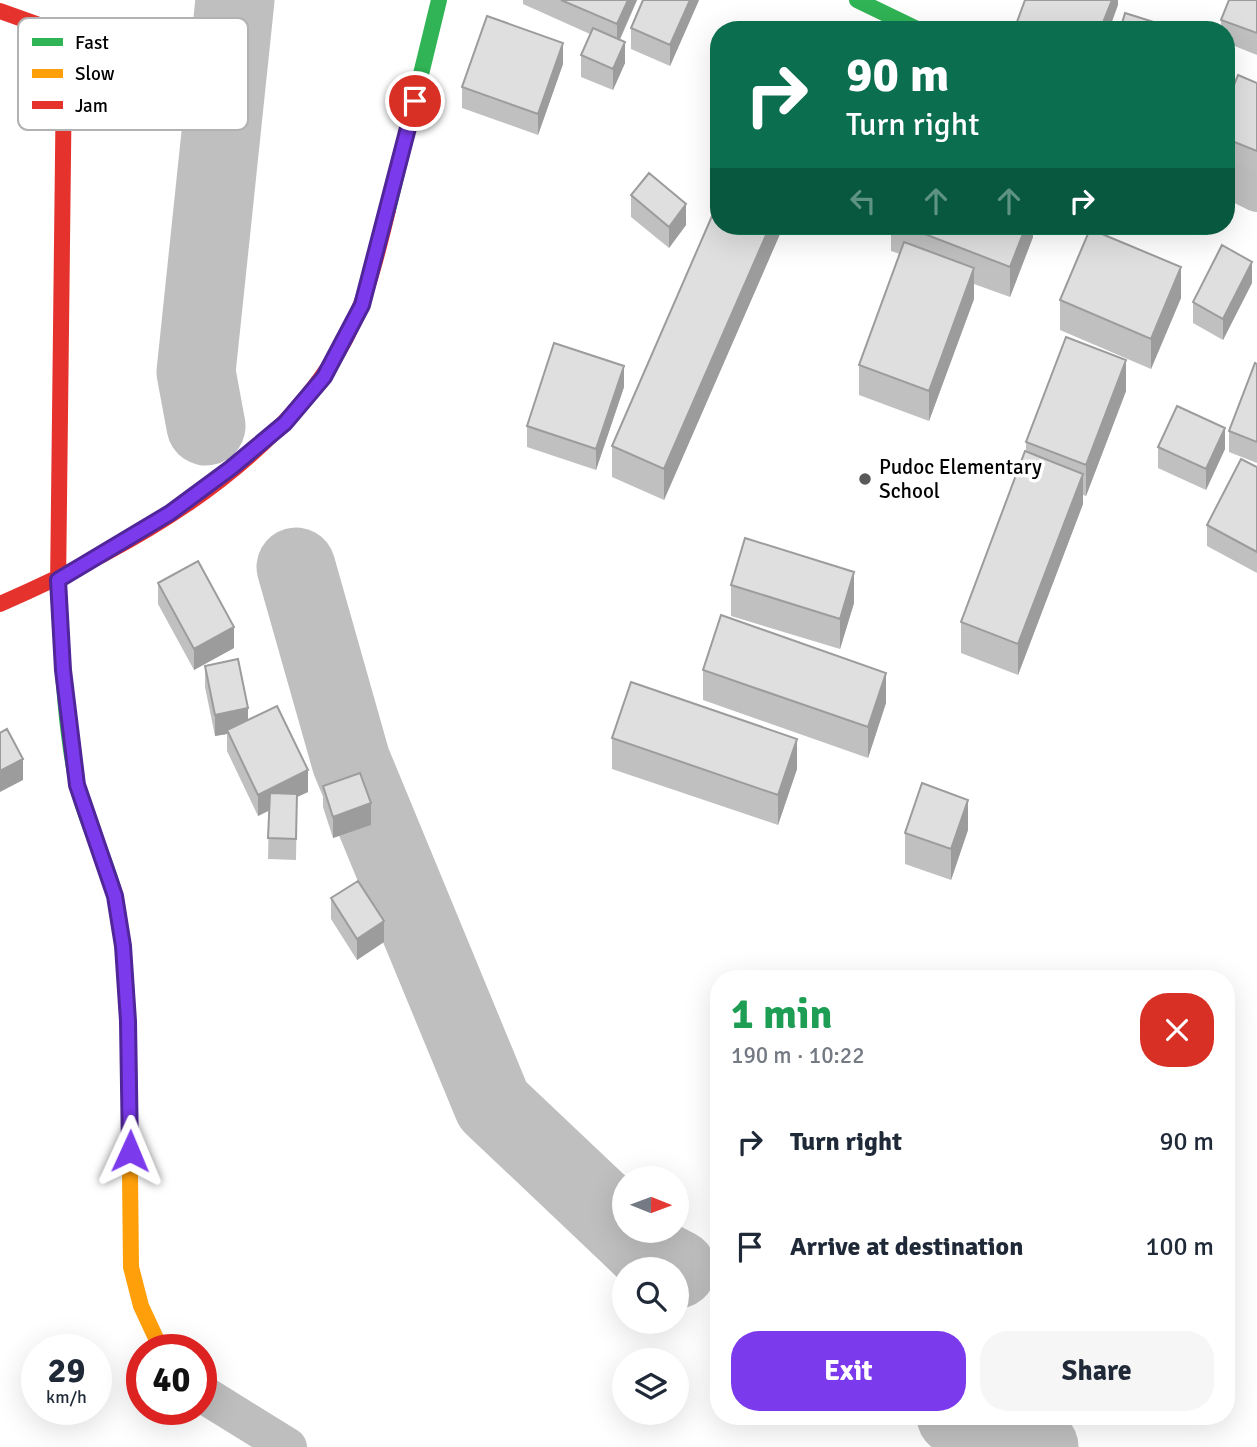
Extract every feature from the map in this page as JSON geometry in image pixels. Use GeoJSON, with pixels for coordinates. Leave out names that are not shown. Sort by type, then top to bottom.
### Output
{"type":"FeatureCollection","features":[{"type":"Feature","properties":{"kind":"street"},"geometry":{"type":"LineString","coordinates":[[0,604],[58,580],[170,513],[231,468],[285,423],[324,377],[362,305],[439,0]]}},
{"type":"Feature","properties":{"kind":"street"},"geometry":{"type":"LineString","coordinates":[[857,0],[900,21]]}},
{"type":"Feature","properties":{"kind":"street"},"geometry":{"type":"LineString","coordinates":[[0,11],[20,18]]}},
{"type":"Feature","properties":{"kind":"street"},"geometry":{"type":"LineString","coordinates":[[63,130],[58,580],[63,670],[77,785],[115,896],[123,946],[128,1021],[131,1267],[141,1306],[154,1334]]}},
{"type":"Feature","properties":{"kind":"street"},"geometry":{"type":"LineString","coordinates":[[1235,182],[1257,193]]}},
{"type":"Feature","properties":{"kind":"street"},"geometry":{"type":"LineString","coordinates":[[217,1404],[288,1447]]}},
{"type":"Feature","properties":{"kind":"building"},"geometry":{"type":"Polygon","coordinates":[[[561,0],[628,0],[617,24],[561,0]]]}},
{"type":"Feature","properties":{"kind":"building"},"geometry":{"type":"Polygon","coordinates":[[[643,0],[690,0],[670,45],[631,28],[643,0]]]}},
{"type":"Feature","properties":{"kind":"building"},"geometry":{"type":"Polygon","coordinates":[[[1025,0],[1112,0],[1104,21],[1017,21],[1025,0]]]}},
{"type":"Feature","properties":{"kind":"building"},"geometry":{"type":"Polygon","coordinates":[[[1229,0],[1257,0],[1257,33],[1235,25],[1235,21],[1221,20],[1229,0]]]}},
{"type":"Feature","properties":{"kind":"building"},"geometry":{"type":"Polygon","coordinates":[[[1125,13],[1150,21],[1123,21],[1125,13]]]}},
{"type":"Feature","properties":{"kind":"building"},"geometry":{"type":"Polygon","coordinates":[[[487,16],[563,43],[538,114],[462,87],[487,16]]]}},
{"type":"Feature","properties":{"kind":"building"},"geometry":{"type":"Polygon","coordinates":[[[593,28],[625,42],[613,69],[581,55],[593,28]]]}},
{"type":"Feature","properties":{"kind":"building"},"geometry":{"type":"Polygon","coordinates":[[[1238,75],[1257,83],[1257,151],[1235,142],[1235,83],[1238,75]]]}},
{"type":"Feature","properties":{"kind":"building"},"geometry":{"type":"Polygon","coordinates":[[[649,173],[686,204],[669,227],[631,195],[649,173]]]}},
{"type":"Feature","properties":{"kind":"building"},"geometry":{"type":"Polygon","coordinates":[[[710,221],[710,235],[766,235],[664,469],[612,446],[710,221]]]}},
{"type":"Feature","properties":{"kind":"building"},"geometry":{"type":"Polygon","coordinates":[[[927,235],[1022,235],[1010,267],[927,235]]]}},
{"type":"Feature","properties":{"kind":"building"},"geometry":{"type":"Polygon","coordinates":[[[1087,235],[1104,235],[1181,267],[1151,339],[1060,300],[1087,235]]]}},
{"type":"Feature","properties":{"kind":"building"},"geometry":{"type":"Polygon","coordinates":[[[904,242],[974,268],[929,391],[859,365],[904,242]]]}},
{"type":"Feature","properties":{"kind":"building"},"geometry":{"type":"Polygon","coordinates":[[[1222,245],[1252,262],[1223,319],[1193,302],[1222,245]]]}},
{"type":"Feature","properties":{"kind":"building"},"geometry":{"type":"Polygon","coordinates":[[[1066,337],[1126,360],[1086,465],[1026,442],[1066,337]]]}},
{"type":"Feature","properties":{"kind":"building"},"geometry":{"type":"Polygon","coordinates":[[[554,343],[624,366],[596,449],[527,426],[554,343]]]}},
{"type":"Feature","properties":{"kind":"building"},"geometry":{"type":"Polygon","coordinates":[[[1255,363],[1257,364],[1257,442],[1229,431],[1255,363]]]}},
{"type":"Feature","properties":{"kind":"building"},"geometry":{"type":"Polygon","coordinates":[[[1177,406],[1225,428],[1206,469],[1158,447],[1177,406]]]}},
{"type":"Feature","properties":{"kind":"building"},"geometry":{"type":"Polygon","coordinates":[[[1025,451],[1083,474],[1018,644],[961,622],[1025,451]]]}},
{"type":"Feature","properties":{"kind":"building"},"geometry":{"type":"Polygon","coordinates":[[[1241,459],[1257,467],[1257,552],[1207,525],[1241,459]]]}},
{"type":"Feature","properties":{"kind":"building"},"geometry":{"type":"Polygon","coordinates":[[[745,538],[854,572],[840,619],[731,585],[745,538]]]}},
{"type":"Feature","properties":{"kind":"building"},"geometry":{"type":"Polygon","coordinates":[[[198,561],[234,627],[194,649],[158,583],[198,561]]]}},
{"type":"Feature","properties":{"kind":"building"},"geometry":{"type":"Polygon","coordinates":[[[721,615],[886,673],[868,727],[703,670],[721,615]]]}},
{"type":"Feature","properties":{"kind":"building"},"geometry":{"type":"Polygon","coordinates":[[[238,659],[248,708],[215,715],[205,666],[238,659]]]}},
{"type":"Feature","properties":{"kind":"building"},"geometry":{"type":"Polygon","coordinates":[[[631,682],[797,739],[778,795],[612,738],[631,682]]]}},
{"type":"Feature","properties":{"kind":"building"},"geometry":{"type":"Polygon","coordinates":[[[277,706],[308,770],[258,795],[227,730],[277,706]]]}},
{"type":"Feature","properties":{"kind":"building"},"geometry":{"type":"Polygon","coordinates":[[[7,729],[23,759],[0,771],[0,733],[7,729]]]}},
{"type":"Feature","properties":{"kind":"building"},"geometry":{"type":"Polygon","coordinates":[[[360,773],[371,803],[333,817],[323,786],[360,773]]]}},
{"type":"Feature","properties":{"kind":"building"},"geometry":{"type":"Polygon","coordinates":[[[922,783],[968,800],[951,849],[905,833],[922,783]]]}},
{"type":"Feature","properties":{"kind":"building"},"geometry":{"type":"Polygon","coordinates":[[[270,793],[297,794],[296,839],[268,838],[270,793]]]}},
{"type":"Feature","properties":{"kind":"building"},"geometry":{"type":"Polygon","coordinates":[[[358,881],[384,921],[357,939],[331,898],[358,881]]]}},
{"type":"Feature","properties":{"kind":"waterway"},"geometry":{"type":"LineString","coordinates":[[233,18],[235,0]]}},
{"type":"Feature","properties":{"kind":"waterway"},"geometry":{"type":"LineString","coordinates":[[206,426],[196,372],[221,130]]}},
{"type":"Feature","properties":{"kind":"waterway"},"geometry":{"type":"LineString","coordinates":[[296,567],[351,761],[493,1105],[612,1218]]}},
{"type":"Feature","properties":{"kind":"waterway"},"geometry":{"type":"LineString","coordinates":[[638,1243],[654,1257]]}},
{"type":"Feature","properties":{"kind":"waterway"},"geometry":{"type":"LineString","coordinates":[[973,1425],[1003,1441],[1039,1447]]}},
{"type":"Feature","properties":{"kind":"traffic: fast"},"geometry":{"type":"LineString","coordinates":[[388,210],[439,0]]}},
{"type":"Feature","properties":{"kind":"traffic: fast"},"geometry":{"type":"LineString","coordinates":[[857,0],[900,21]]}},
{"type":"Feature","properties":{"kind":"traffic: fast"},"geometry":{"type":"LineString","coordinates":[[58,588],[64,687],[77,784],[85,813],[108,871],[121,934],[129,1037],[130,1175]]}},
{"type":"Feature","properties":{"kind":"traffic: slow"},"geometry":{"type":"LineString","coordinates":[[130,1175],[131,1267],[141,1306],[154,1334]]}},
{"type":"Feature","properties":{"kind":"traffic: jam"},"geometry":{"type":"LineString","coordinates":[[0,11],[20,18]]}},
{"type":"Feature","properties":{"kind":"traffic: jam"},"geometry":{"type":"LineString","coordinates":[[58,588],[63,130]]}},
{"type":"Feature","properties":{"kind":"traffic: jam"},"geometry":{"type":"LineString","coordinates":[[0,604],[95,559],[142,533],[231,472],[270,436],[306,397],[337,354],[355,320],[368,284],[388,210]]}},
{"type":"Feature","properties":{"kind":"place","name":"Pudoc Elementary School"},"geometry":{"type":"Point","coordinates":[865,479]}},
{"type":"Feature","properties":{"kind":"route"},"geometry":{"type":"LineString","coordinates":[[130,1151],[128,1021],[123,946],[115,896],[77,785],[63,670],[58,580],[170,513],[231,468],[285,423],[324,377],[362,305],[415,101]]}}]}
